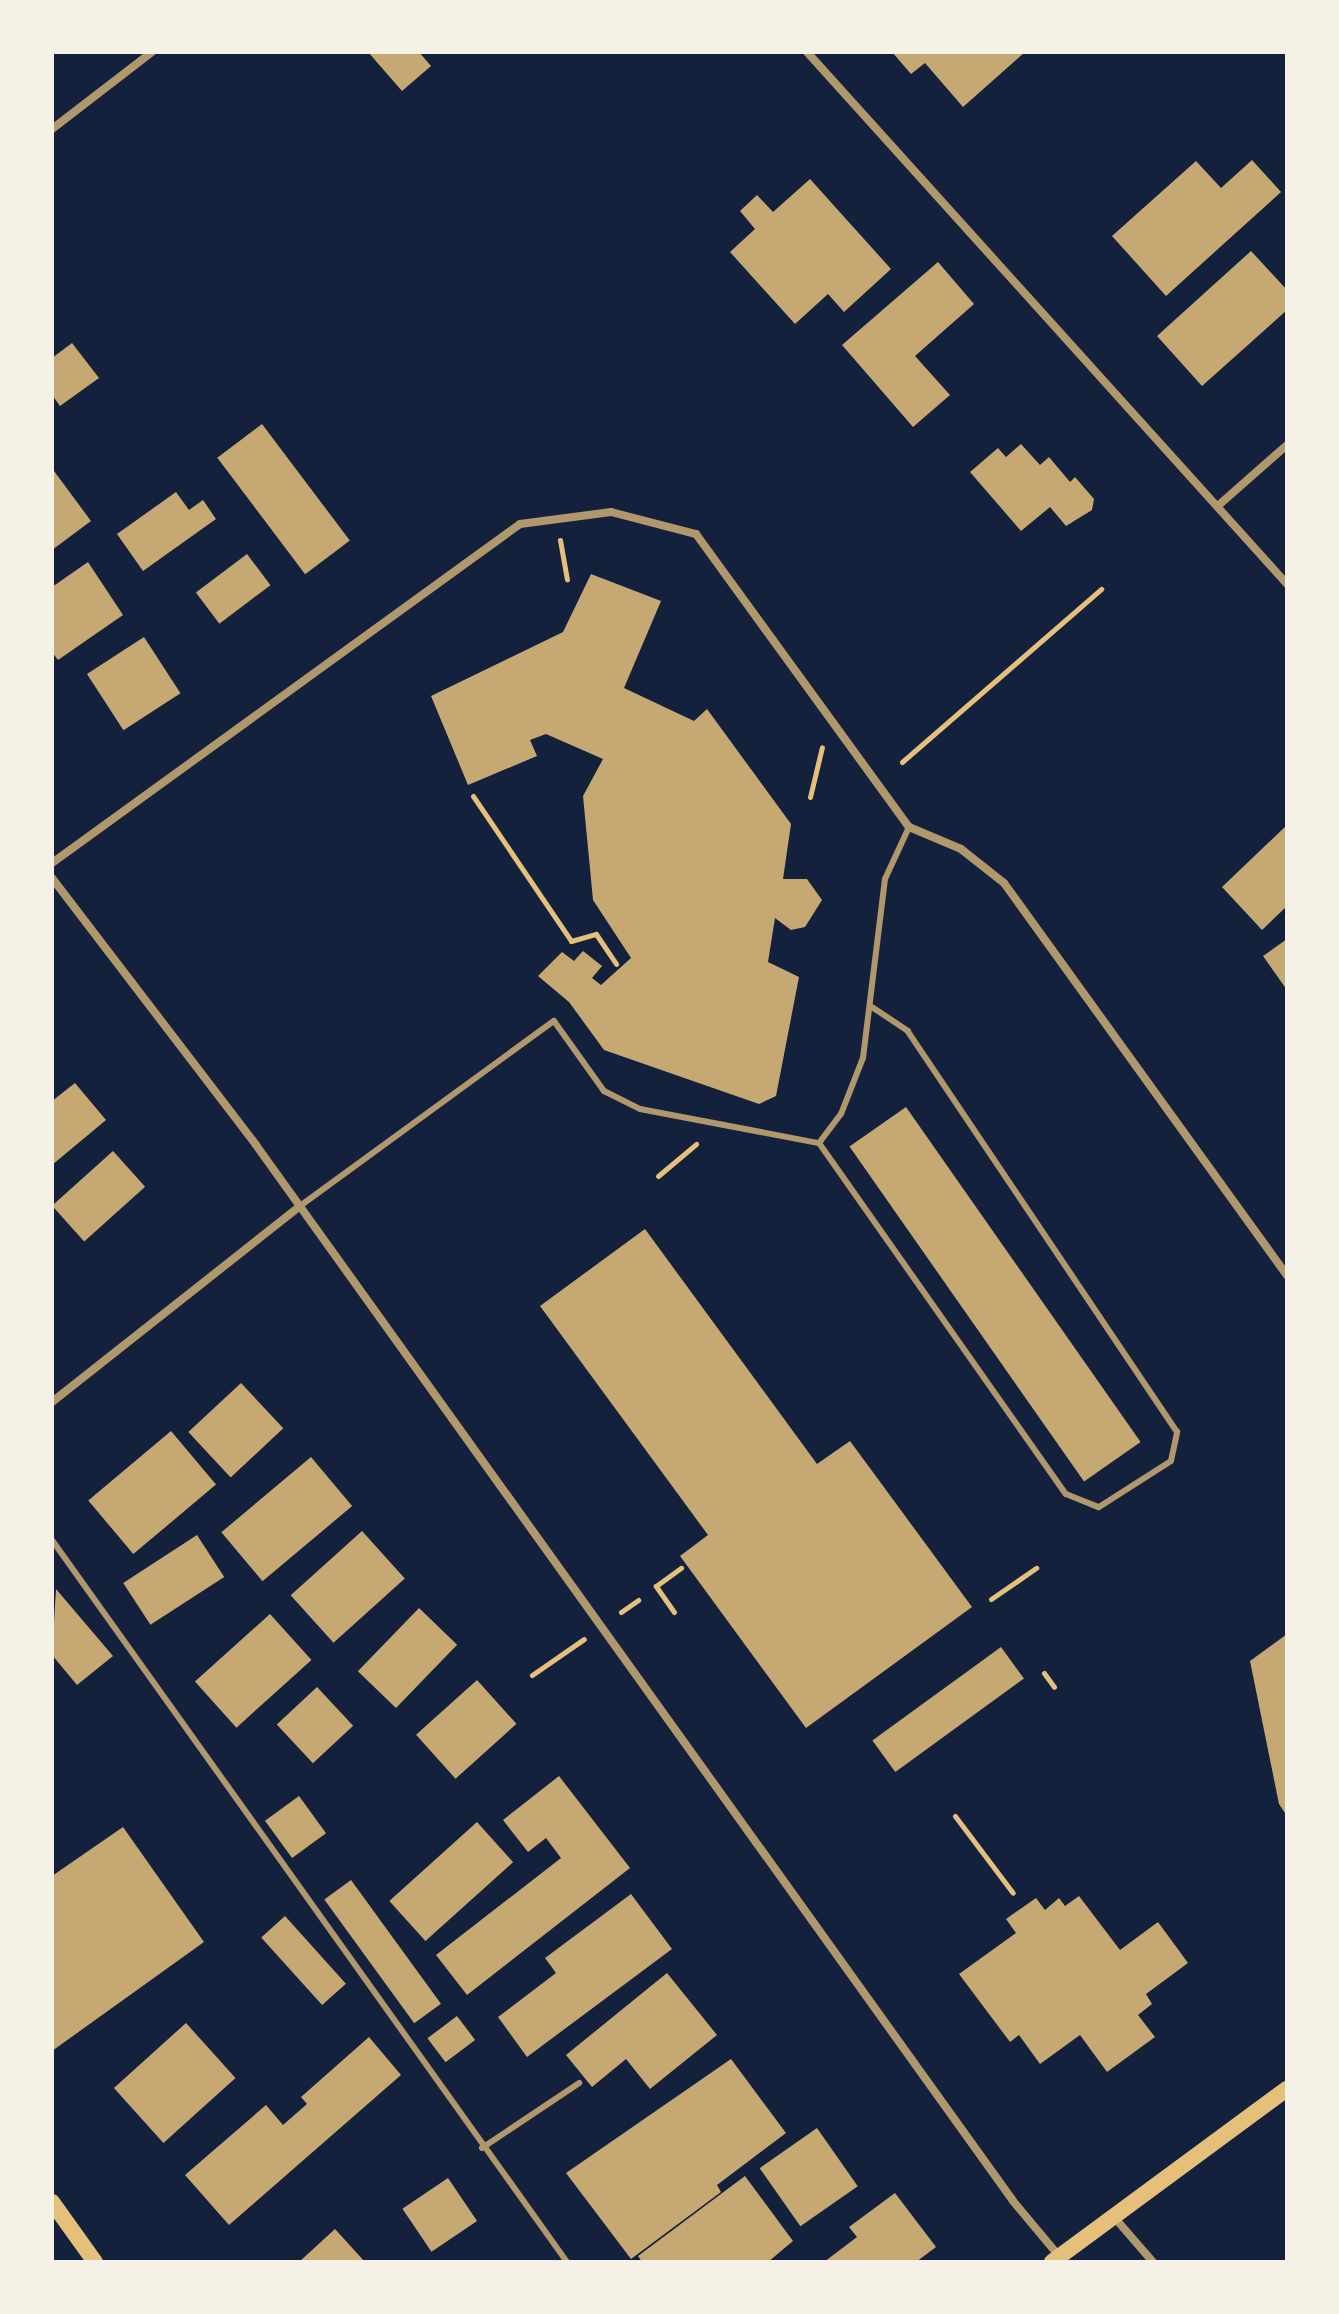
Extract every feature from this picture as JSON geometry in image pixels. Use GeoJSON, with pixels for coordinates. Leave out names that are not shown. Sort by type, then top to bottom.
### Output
{"type":"FeatureCollection","features":[{"type":"Feature","properties":{"kind":"main road"},"geometry":{"type":"LineString","coordinates":[[1056,2260],[1287,2089]]}},
{"type":"Feature","properties":{"kind":"main road"},"geometry":{"type":"LineString","coordinates":[[52,2202],[95,2262]]}},
{"type":"Feature","properties":{"kind":"street"},"geometry":{"type":"LineString","coordinates":[[52,129],[152,52]]}},
{"type":"Feature","properties":{"kind":"street"},"geometry":{"type":"LineString","coordinates":[[807,52],[1220,504],[1287,584]]}},
{"type":"Feature","properties":{"kind":"street"},"geometry":{"type":"LineString","coordinates":[[1220,504],[1287,445]]}},
{"type":"Feature","properties":{"kind":"street"},"geometry":{"type":"LineString","coordinates":[[52,863],[520,524],[611,512],[696,534],[909,827],[961,849],[1004,883],[1287,1276]]}},
{"type":"Feature","properties":{"kind":"street"},"geometry":{"type":"LineString","coordinates":[[52,878],[300,1206],[1056,2260]]}},
{"type":"Feature","properties":{"kind":"street"},"geometry":{"type":"LineString","coordinates":[[52,1402],[300,1206]]}},
{"type":"Feature","properties":{"kind":"street"},"geometry":{"type":"LineString","coordinates":[[1114,2217],[1153,2262]]}},
{"type":"Feature","properties":{"kind":"lane"},"geometry":{"type":"LineString","coordinates":[[819,1143],[841,1114],[858,1072],[872,1007],[885,879],[909,827]]}},
{"type":"Feature","properties":{"kind":"lane"},"geometry":{"type":"LineString","coordinates":[[300,1206],[554,1021],[604,1091],[640,1109],[819,1143],[1066,1494],[1099,1507],[1171,1461],[1177,1432],[908,1031],[872,1007]]}},
{"type":"Feature","properties":{"kind":"lane"},"geometry":{"type":"LineString","coordinates":[[52,1540],[482,2148],[567,2262]]}},
{"type":"Feature","properties":{"kind":"lane"},"geometry":{"type":"LineString","coordinates":[[482,2148],[579,2083]]}},
{"type":"Feature","properties":{"kind":"path"},"geometry":{"type":"LineString","coordinates":[[556,520],[567,579]]}},
{"type":"Feature","properties":{"kind":"path"},"geometry":{"type":"LineString","coordinates":[[902,762],[1101,589]]}},
{"type":"Feature","properties":{"kind":"path"},"geometry":{"type":"LineString","coordinates":[[810,797],[822,747]]}},
{"type":"Feature","properties":{"kind":"path"},"geometry":{"type":"LineString","coordinates":[[473,796],[571,941],[596,934],[616,964]]}},
{"type":"Feature","properties":{"kind":"path"},"geometry":{"type":"LineString","coordinates":[[658,1176],[697,1143]]}},
{"type":"Feature","properties":{"kind":"path"},"geometry":{"type":"LineString","coordinates":[[674,1612],[656,1586],[681,1568]]}},
{"type":"Feature","properties":{"kind":"path"},"geometry":{"type":"LineString","coordinates":[[991,1599],[1036,1568]]}},
{"type":"Feature","properties":{"kind":"path"},"geometry":{"type":"LineString","coordinates":[[1044,1673],[1054,1687]]}},
{"type":"Feature","properties":{"kind":"path"},"geometry":{"type":"LineString","coordinates":[[955,1816],[1013,1893]]}},
{"type":"Feature","properties":{"kind":"building"},"geometry":{"type":"Polygon","coordinates":[[[368,52],[419,52],[431,66],[402,91],[368,52]]]}},
{"type":"Feature","properties":{"kind":"building"},"geometry":{"type":"Polygon","coordinates":[[[892,52],[1025,52],[963,107],[925,63],[911,74],[892,52]]]}},
{"type":"Feature","properties":{"kind":"building"},"geometry":{"type":"Polygon","coordinates":[[[1252,160],[1281,192],[1166,296],[1112,236],[1196,161],[1221,188],[1252,160]]]}},
{"type":"Feature","properties":{"kind":"building"},"geometry":{"type":"Polygon","coordinates":[[[810,179],[891,269],[844,312],[828,294],[795,324],[730,252],[755,229],[740,211],[757,195],[773,212],[810,179]]]}},
{"type":"Feature","properties":{"kind":"building"},"geometry":{"type":"Polygon","coordinates":[[[1251,251],[1287,290],[1287,310],[1202,386],[1157,336],[1251,251]]]}},
{"type":"Feature","properties":{"kind":"building"},"geometry":{"type":"Polygon","coordinates":[[[938,262],[974,304],[915,356],[950,395],[913,427],[842,345],[938,262]]]}},
{"type":"Feature","properties":{"kind":"building"},"geometry":{"type":"Polygon","coordinates":[[[72,343],[99,378],[60,406],[52,395],[52,358],[72,343]]]}},
{"type":"Feature","properties":{"kind":"building"},"geometry":{"type":"Polygon","coordinates":[[[262,424],[350,541],[305,574],[217,458],[262,424]]]}},
{"type":"Feature","properties":{"kind":"building"},"geometry":{"type":"Polygon","coordinates":[[[1021,444],[1040,465],[1049,457],[1070,482],[1075,477],[1094,499],[1092,510],[1066,526],[1050,507],[1021,531],[970,472],[998,448],[1006,457],[1021,444]]]}},
{"type":"Feature","properties":{"kind":"building"},"geometry":{"type":"Polygon","coordinates":[[[54,471],[91,521],[52,550],[52,473],[54,471]]]}},
{"type":"Feature","properties":{"kind":"building"},"geometry":{"type":"Polygon","coordinates":[[[176,492],[189,510],[203,500],[216,519],[143,571],[117,534],[176,492]]]}},
{"type":"Feature","properties":{"kind":"building"},"geometry":{"type":"Polygon","coordinates":[[[247,554],[270,585],[219,624],[196,593],[247,554]]]}},
{"type":"Feature","properties":{"kind":"building"},"geometry":{"type":"Polygon","coordinates":[[[88,562],[123,615],[58,660],[52,652],[52,587],[88,562]]]}},
{"type":"Feature","properties":{"kind":"building"},"geometry":{"type":"Polygon","coordinates":[[[591,574],[661,601],[624,688],[694,721],[707,709],[791,824],[783,879],[807,879],[822,900],[805,927],[791,930],[775,918],[768,962],[799,977],[776,1096],[759,1104],[604,1050],[569,1002],[538,976],[562,952],[574,961],[583,951],[602,966],[592,978],[601,985],[631,958],[593,900],[583,796],[603,759],[546,734],[530,740],[537,756],[468,785],[431,696],[563,632],[591,574]]]}},
{"type":"Feature","properties":{"kind":"building"},"geometry":{"type":"Polygon","coordinates":[[[144,637],[180,693],[123,730],[87,674],[144,637]]]}},
{"type":"Feature","properties":{"kind":"building"},"geometry":{"type":"Polygon","coordinates":[[[1287,825],[1287,906],[1262,930],[1222,887],[1287,825]]]}},
{"type":"Feature","properties":{"kind":"building"},"geometry":{"type":"Polygon","coordinates":[[[1287,939],[1287,990],[1263,956],[1287,939]]]}},
{"type":"Feature","properties":{"kind":"building"},"geometry":{"type":"Polygon","coordinates":[[[75,1083],[106,1120],[52,1165],[52,1101],[75,1083]]]}},
{"type":"Feature","properties":{"kind":"building"},"geometry":{"type":"Polygon","coordinates":[[[906,1107],[1141,1442],[1084,1482],[849,1147],[906,1107]]]}},
{"type":"Feature","properties":{"kind":"building"},"geometry":{"type":"Polygon","coordinates":[[[113,1151],[145,1187],[84,1242],[52,1206],[113,1151]]]}},
{"type":"Feature","properties":{"kind":"building"},"geometry":{"type":"Polygon","coordinates":[[[645,1229],[817,1464],[850,1441],[972,1607],[806,1728],[680,1556],[708,1535],[540,1306],[645,1229]]]}},
{"type":"Feature","properties":{"kind":"building"},"geometry":{"type":"Polygon","coordinates":[[[241,1383],[283,1428],[231,1477],[188,1432],[241,1383]]]}},
{"type":"Feature","properties":{"kind":"building"},"geometry":{"type":"Polygon","coordinates":[[[171,1431],[216,1485],[133,1554],[88,1500],[171,1431]]]}},
{"type":"Feature","properties":{"kind":"building"},"geometry":{"type":"Polygon","coordinates":[[[311,1457],[352,1506],[263,1581],[221,1532],[311,1457]]]}},
{"type":"Feature","properties":{"kind":"building"},"geometry":{"type":"Polygon","coordinates":[[[362,1531],[405,1579],[333,1643],[291,1595],[362,1531]]]}},
{"type":"Feature","properties":{"kind":"building"},"geometry":{"type":"Polygon","coordinates":[[[197,1535],[224,1577],[150,1625],[123,1583],[197,1535]]]}},
{"type":"Feature","properties":{"kind":"building"},"geometry":{"type":"Polygon","coordinates":[[[56,1589],[113,1656],[77,1685],[52,1655],[56,1589]]]}},
{"type":"Feature","properties":{"kind":"building"},"geometry":{"type":"Polygon","coordinates":[[[419,1608],[457,1645],[396,1708],[358,1671],[419,1608]]]}},
{"type":"Feature","properties":{"kind":"building"},"geometry":{"type":"Polygon","coordinates":[[[270,1614],[311,1660],[236,1728],[195,1682],[270,1614]]]}},
{"type":"Feature","properties":{"kind":"building"},"geometry":{"type":"Polygon","coordinates":[[[1287,1634],[1287,1816],[1279,1804],[1250,1661],[1287,1634]]]}},
{"type":"Feature","properties":{"kind":"building"},"geometry":{"type":"Polygon","coordinates":[[[1001,1647],[1024,1679],[895,1772],[872,1740],[1001,1647]]]}},
{"type":"Feature","properties":{"kind":"building"},"geometry":{"type":"Polygon","coordinates":[[[477,1680],[516,1724],[456,1779],[416,1735],[477,1680]]]}},
{"type":"Feature","properties":{"kind":"building"},"geometry":{"type":"Polygon","coordinates":[[[317,1687],[353,1726],[313,1763],[277,1725],[317,1687]]]}},
{"type":"Feature","properties":{"kind":"building"},"geometry":{"type":"Polygon","coordinates":[[[559,1776],[630,1868],[467,1995],[436,1955],[561,1858],[546,1838],[528,1852],[503,1820],[559,1776]]]}},
{"type":"Feature","properties":{"kind":"building"},"geometry":{"type":"Polygon","coordinates":[[[299,1796],[326,1833],[292,1858],[265,1821],[299,1796]]]}},
{"type":"Feature","properties":{"kind":"building"},"geometry":{"type":"Polygon","coordinates":[[[477,1822],[513,1862],[425,1941],[389,1901],[477,1822]]]}},
{"type":"Feature","properties":{"kind":"building"},"geometry":{"type":"Polygon","coordinates":[[[123,1827],[204,1942],[52,2051],[52,1876],[123,1827]]]}},
{"type":"Feature","properties":{"kind":"building"},"geometry":{"type":"Polygon","coordinates":[[[351,1880],[441,2004],[414,2023],[324,1899],[351,1880]]]}},
{"type":"Feature","properties":{"kind":"building"},"geometry":{"type":"Polygon","coordinates":[[[631,1894],[672,1949],[527,2057],[498,2017],[556,1973],[545,1958],[631,1894]]]}},
{"type":"Feature","properties":{"kind":"building"},"geometry":{"type":"Polygon","coordinates":[[[1079,1896],[1120,1950],[1158,1922],[1188,1963],[1146,1994],[1152,2004],[1138,2015],[1155,2037],[1107,2072],[1080,2035],[1040,2064],[1019,2035],[1010,2042],[959,1974],[1016,1933],[1006,1919],[1036,1898],[1045,1910],[1059,1898],[1065,1906],[1079,1896]]]}},
{"type":"Feature","properties":{"kind":"building"},"geometry":{"type":"Polygon","coordinates":[[[285,1916],[346,1984],[322,2005],[261,1937],[285,1916]]]}},
{"type":"Feature","properties":{"kind":"building"},"geometry":{"type":"Polygon","coordinates":[[[667,1973],[717,2035],[650,2089],[626,2059],[592,2087],[566,2055],[667,1973]]]}},
{"type":"Feature","properties":{"kind":"building"},"geometry":{"type":"Polygon","coordinates":[[[457,2016],[475,2040],[446,2062],[427,2038],[457,2016]]]}},
{"type":"Feature","properties":{"kind":"building"},"geometry":{"type":"Polygon","coordinates":[[[186,2023],[236,2078],[163,2143],[114,2088],[186,2023]]]}},
{"type":"Feature","properties":{"kind":"building"},"geometry":{"type":"Polygon","coordinates":[[[369,2037],[401,2075],[229,2225],[185,2175],[266,2105],[283,2125],[307,2104],[301,2097],[369,2037]]]}},
{"type":"Feature","properties":{"kind":"building"},"geometry":{"type":"Polygon","coordinates":[[[731,2059],[786,2133],[717,2185],[721,2192],[631,2259],[566,2173],[731,2059]]]}},
{"type":"Feature","properties":{"kind":"building"},"geometry":{"type":"Polygon","coordinates":[[[817,2128],[858,2186],[800,2226],[760,2168],[817,2128]]]}},
{"type":"Feature","properties":{"kind":"building"},"geometry":{"type":"Polygon","coordinates":[[[745,2176],[793,2241],[768,2262],[642,2262],[638,2256],[745,2176]]]}},
{"type":"Feature","properties":{"kind":"building"},"geometry":{"type":"Polygon","coordinates":[[[448,2178],[477,2221],[431,2252],[402,2209],[448,2178]]]}},
{"type":"Feature","properties":{"kind":"building"},"geometry":{"type":"Polygon","coordinates":[[[895,2193],[936,2247],[916,2262],[824,2262],[857,2237],[849,2227],[895,2193]]]}},
{"type":"Feature","properties":{"kind":"building"},"geometry":{"type":"Polygon","coordinates":[[[335,2229],[365,2262],[299,2262],[335,2229]]]}}]}
